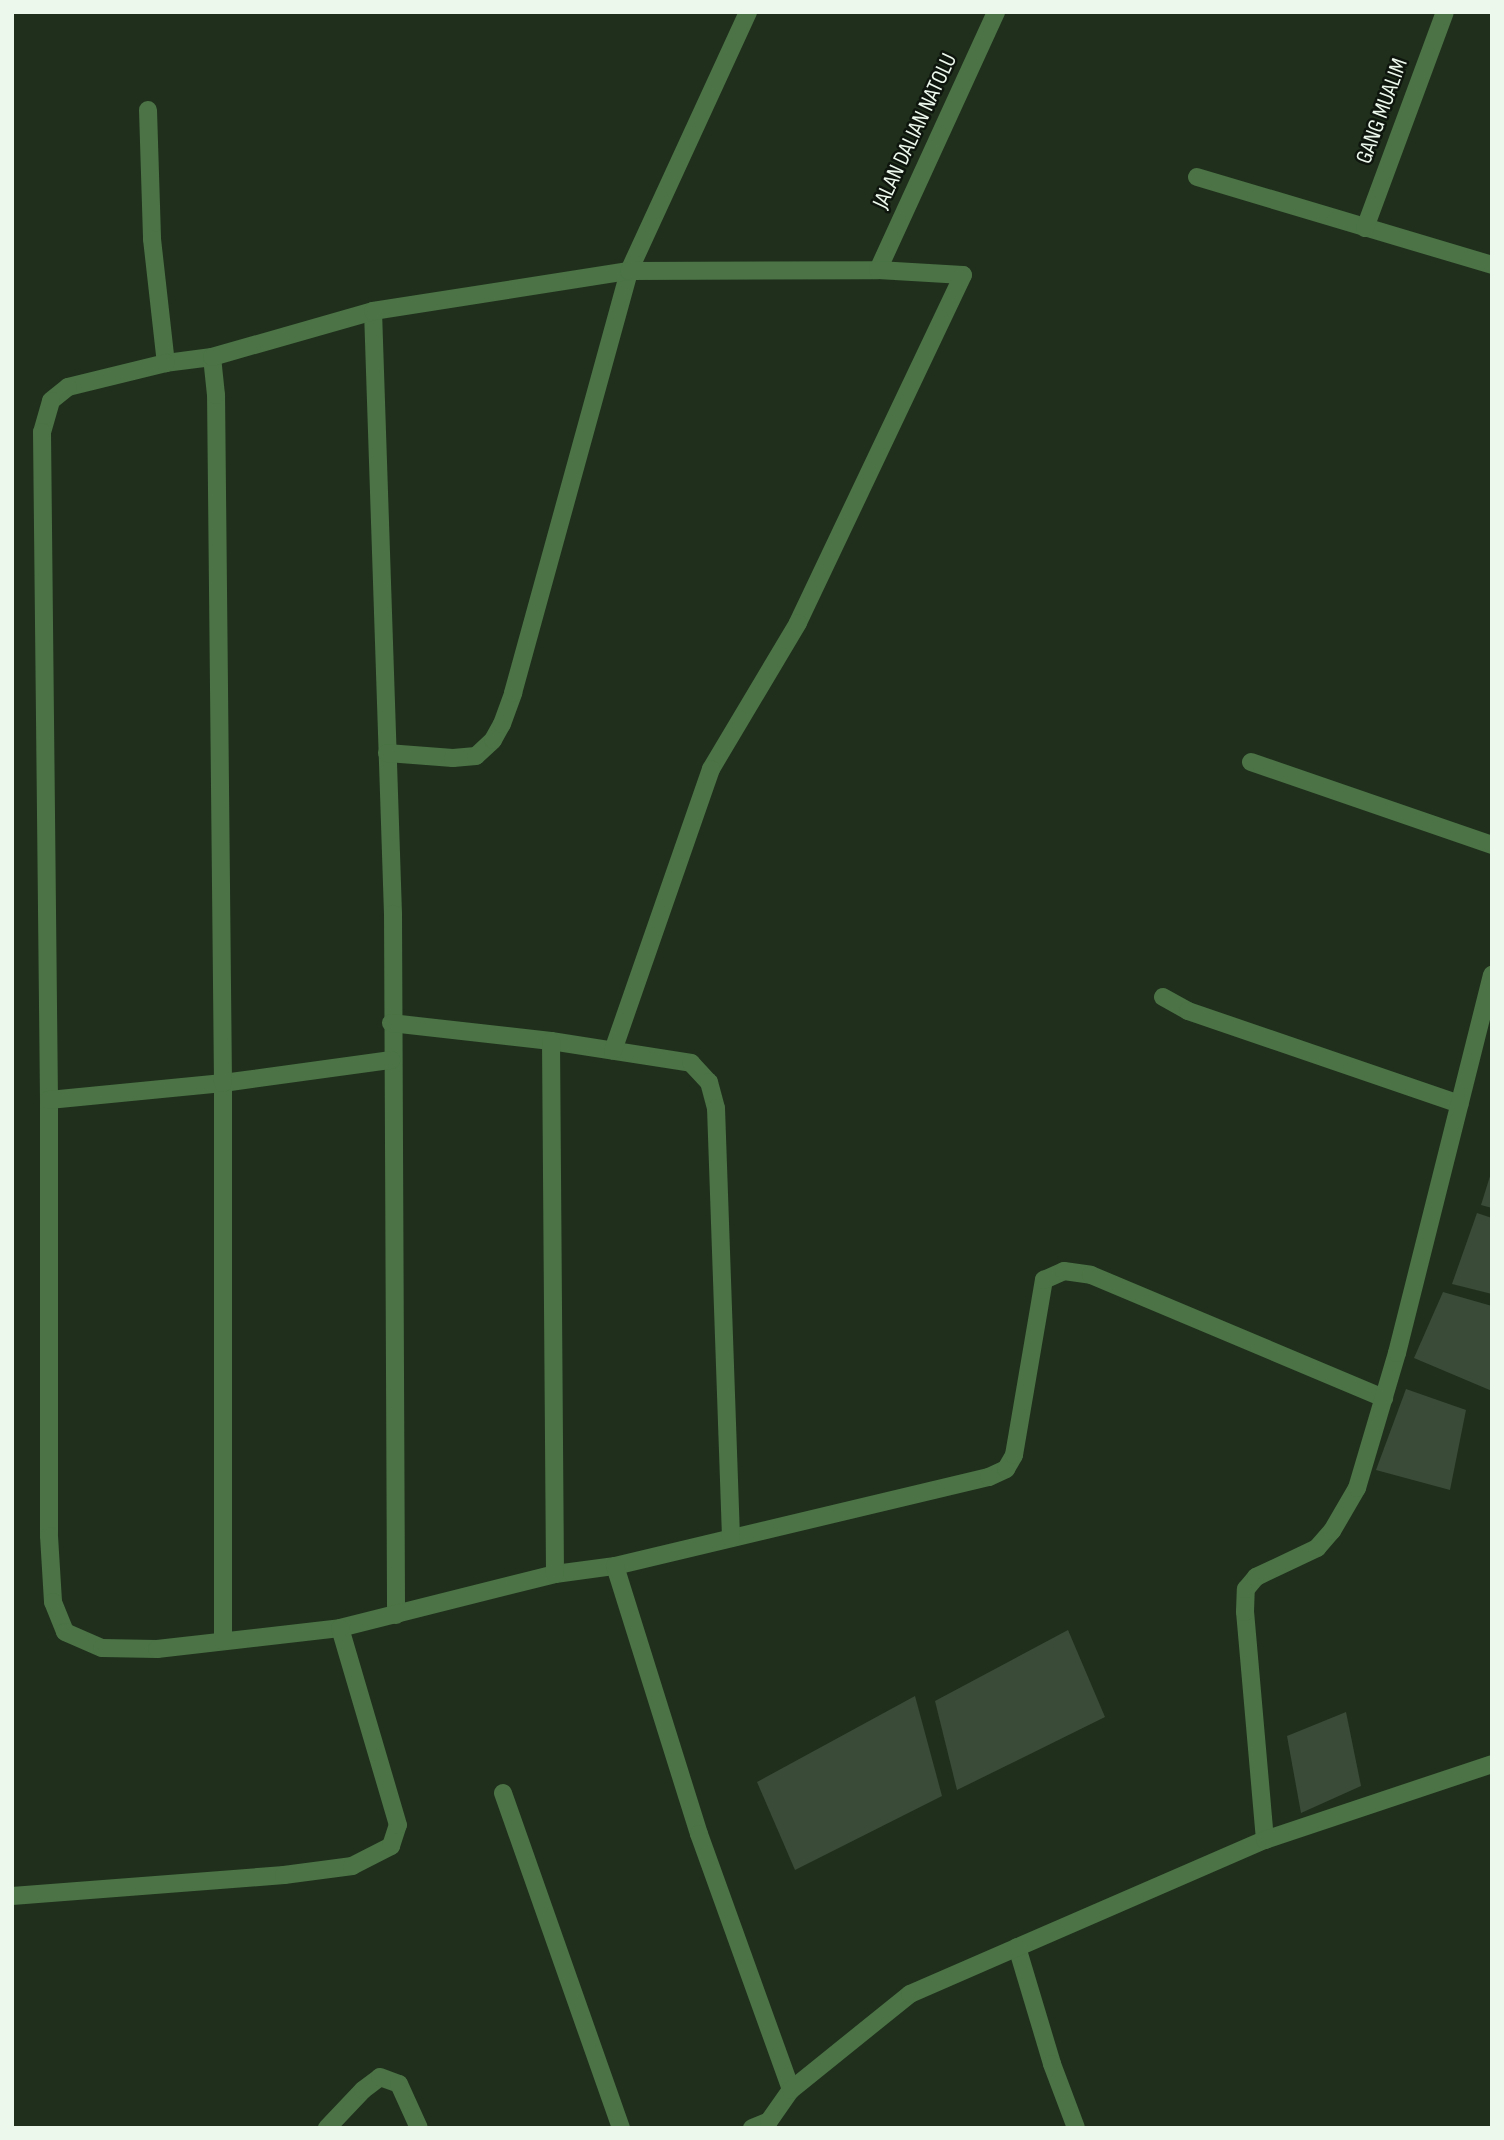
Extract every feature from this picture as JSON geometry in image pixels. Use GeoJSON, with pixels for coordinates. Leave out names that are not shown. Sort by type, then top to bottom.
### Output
{"type":"FeatureCollection","features":[{"type":"Feature","properties":{"kind":"street"},"geometry":{"type":"LineString","coordinates":[[387,753],[453,758],[476,756],[493,740],[502,724],[517,680],[629,271],[748,12]]}},
{"type":"Feature","properties":{"kind":"street","name":"JALAN DALIAN NATOLU"},"geometry":{"type":"LineString","coordinates":[[878,270],[996,12]]}},
{"type":"Feature","properties":{"kind":"street","name":"GANG MUALIM"},"geometry":{"type":"LineString","coordinates":[[1365,228],[1445,12]]}},
{"type":"Feature","properties":{"kind":"street"},"geometry":{"type":"LineString","coordinates":[[148,110],[152,239],[166,363]]}},
{"type":"Feature","properties":{"kind":"street"},"geometry":{"type":"LineString","coordinates":[[1197,177],[1492,265]]}},
{"type":"Feature","properties":{"kind":"street"},"geometry":{"type":"LineString","coordinates":[[613,1050],[711,769],[798,623],[963,275],[878,270],[629,271],[373,311],[212,357],[166,363],[68,387],[51,401],[45,415],[42,446],[49,1100],[49,1536],[53,1602],[59,1623],[65,1632],[102,1648],[158,1649],[340,1628],[555,1574],[615,1566],[989,1478],[1006,1469],[1014,1455],[1044,1280],[1064,1271],[1091,1275],[1384,1398]]}},
{"type":"Feature","properties":{"kind":"street"},"geometry":{"type":"LineString","coordinates":[[373,311],[393,914],[391,1060],[396,1615]]}},
{"type":"Feature","properties":{"kind":"street"},"geometry":{"type":"LineString","coordinates":[[212,357],[216,395],[223,1083],[223,1641]]}},
{"type":"Feature","properties":{"kind":"street"},"geometry":{"type":"LineString","coordinates":[[1251,762],[1492,845]]}},
{"type":"Feature","properties":{"kind":"street"},"geometry":{"type":"LineString","coordinates":[[1265,1840],[1245,1612],[1246,1589],[1256,1577],[1317,1549],[1332,1531],[1357,1488],[1384,1398],[1492,975]]}},
{"type":"Feature","properties":{"kind":"street"},"geometry":{"type":"LineString","coordinates":[[1163,997],[1188,1011],[1460,1104]]}},
{"type":"Feature","properties":{"kind":"street"},"geometry":{"type":"LineString","coordinates":[[391,1023],[551,1041],[691,1063],[709,1082],[716,1108],[731,1538]]}},
{"type":"Feature","properties":{"kind":"street"},"geometry":{"type":"LineString","coordinates":[[551,1041],[555,1574]]}},
{"type":"Feature","properties":{"kind":"street"},"geometry":{"type":"LineString","coordinates":[[49,1100],[223,1083],[391,1060]]}},
{"type":"Feature","properties":{"kind":"street"},"geometry":{"type":"LineString","coordinates":[[615,1566],[698,1834],[791,2090]]}},
{"type":"Feature","properties":{"kind":"street"},"geometry":{"type":"LineString","coordinates":[[12,1896],[297,1874],[352,1866],[391,1846],[398,1825],[340,1628]]}},
{"type":"Feature","properties":{"kind":"street"},"geometry":{"type":"LineString","coordinates":[[752,2128],[769,2121],[791,2090],[910,1994],[1265,1840],[1492,1763]]}},
{"type":"Feature","properties":{"kind":"street"},"geometry":{"type":"LineString","coordinates":[[503,1793],[621,2128]]}},
{"type":"Feature","properties":{"kind":"street"},"geometry":{"type":"LineString","coordinates":[[1017,1947],[1052,2064],[1076,2128]]}},
{"type":"Feature","properties":{"kind":"street"},"geometry":{"type":"LineString","coordinates":[[327,2128],[363,2090],[380,2077],[399,2084],[419,2128]]}},
{"type":"Feature","properties":{"kind":"building"},"geometry":{"type":"Polygon","coordinates":[[[1492,1173],[1492,1208],[1481,1205],[1492,1173]]]}},
{"type":"Feature","properties":{"kind":"building"},"geometry":{"type":"Polygon","coordinates":[[[1477,1213],[1492,1218],[1492,1294],[1452,1284],[1477,1213]]]}},
{"type":"Feature","properties":{"kind":"building"},"geometry":{"type":"Polygon","coordinates":[[[1443,1292],[1492,1306],[1492,1391],[1414,1358],[1443,1292]]]}},
{"type":"Feature","properties":{"kind":"building"},"geometry":{"type":"Polygon","coordinates":[[[1406,1389],[1466,1410],[1450,1490],[1376,1470],[1406,1389]]]}},
{"type":"Feature","properties":{"kind":"building"},"geometry":{"type":"Polygon","coordinates":[[[1068,1630],[1105,1717],[957,1790],[935,1701],[1068,1630]]]}},
{"type":"Feature","properties":{"kind":"building"},"geometry":{"type":"Polygon","coordinates":[[[915,1696],[942,1796],[795,1870],[757,1782],[915,1696]]]}},
{"type":"Feature","properties":{"kind":"building"},"geometry":{"type":"Polygon","coordinates":[[[1346,1712],[1361,1786],[1301,1813],[1287,1736],[1346,1712]]]}}]}
